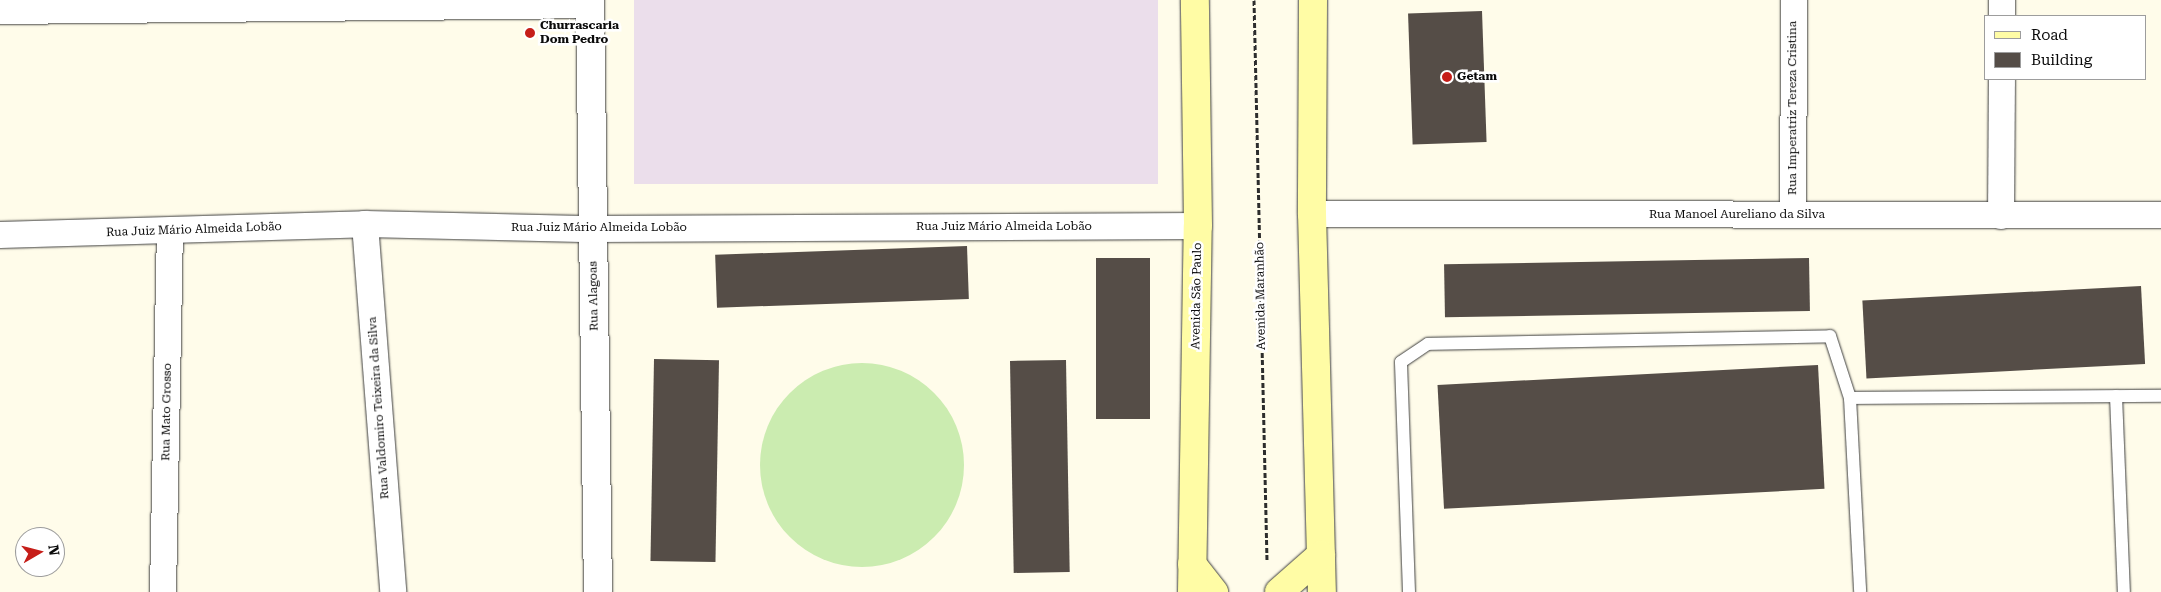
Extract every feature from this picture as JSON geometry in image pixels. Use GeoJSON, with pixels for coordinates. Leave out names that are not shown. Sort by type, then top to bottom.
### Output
{"type":"FeatureCollection","features":[{"type":"Feature","properties":{"kind":"main road","name":"Avenida São Paulo"},"geometry":{"type":"LineString","coordinates":[[1192,592],[1198,226],[1195,0]]}},
{"type":"Feature","properties":{"kind":"main road"},"geometry":{"type":"LineString","coordinates":[[1314,0],[1312,214],[1322,592]]}},
{"type":"Feature","properties":{"kind":"main road"},"geometry":{"type":"LineString","coordinates":[[1273,582],[1321,555]]}},
{"type":"Feature","properties":{"kind":"main road"},"geometry":{"type":"LineString","coordinates":[[1192,564],[1214,592]]}},
{"type":"Feature","properties":{"kind":"street","name":"Rua Imperatriz Tereza Cristina"},"geometry":{"type":"LineString","coordinates":[[1793,215],[1794,0]]}},
{"type":"Feature","properties":{"kind":"street"},"geometry":{"type":"LineString","coordinates":[[2002,0],[2002,15]]}},
{"type":"Feature","properties":{"kind":"street"},"geometry":{"type":"LineString","coordinates":[[0,11],[128,6],[590,3]]}},
{"type":"Feature","properties":{"kind":"street","name":"Rua Alagoas"},"geometry":{"type":"LineString","coordinates":[[590,3],[598,592]]}},
{"type":"Feature","properties":{"kind":"street"},"geometry":{"type":"LineString","coordinates":[[2001,216],[2002,80]]}},
{"type":"Feature","properties":{"kind":"street","name":"Rua Manoel Aureliano da Silva"},"geometry":{"type":"LineString","coordinates":[[1312,214],[2161,216]]}},
{"type":"Feature","properties":{"kind":"street","name":"Rua Juiz Mário Almeida Lobão"},"geometry":{"type":"LineString","coordinates":[[0,235],[366,224],[593,229],[1198,226]]}},
{"type":"Feature","properties":{"kind":"street","name":"Rua Valdomiro Teixeira da Silva"},"geometry":{"type":"LineString","coordinates":[[366,224],[393,592]]}},
{"type":"Feature","properties":{"kind":"street","name":"Rua Mato Grosso"},"geometry":{"type":"LineString","coordinates":[[163,592],[170,231]]}},
{"type":"Feature","properties":{"kind":"lane"},"geometry":{"type":"LineString","coordinates":[[1409,592],[1401,362],[1428,344],[1830,336],[1850,398],[1860,592]]}},
{"type":"Feature","properties":{"kind":"lane"},"geometry":{"type":"LineString","coordinates":[[2116,396],[2124,592]]}},
{"type":"Feature","properties":{"kind":"lane"},"geometry":{"type":"LineString","coordinates":[[1850,398],[2161,396]]}},
{"type":"Feature","properties":{"kind":"path","name":"Avenida Maranhão"},"geometry":{"type":"LineString","coordinates":[[1254,0],[1273,582]]}},
{"type":"Feature","properties":{"kind":"shaded area"},"geometry":{"type":"Polygon","coordinates":[[[634,0],[1158,0],[1158,184],[634,184],[634,0]]]}},
{"type":"Feature","properties":{"kind":"green space"},"geometry":{"type":"Polygon","coordinates":[[[862,363],[882,365],[910,375],[927,386],[941,400],[956,426],[962,445],[964,465],[962,485],[952,513],[941,530],[927,544],[901,559],[882,565],[862,567],[842,565],[814,555],[797,544],[783,530],[768,504],[762,485],[760,465],[762,445],[772,417],[783,400],[797,386],[823,371],[842,365],[862,363]]]}},
{"type":"Feature","properties":{"kind":"building","name":"Getam"},"geometry":{"type":"Polygon","coordinates":[[[1482,11],[1487,142],[1413,145],[1408,14],[1482,11]]]}},
{"type":"Feature","properties":{"kind":"building"},"geometry":{"type":"Polygon","coordinates":[[[967,246],[969,299],[717,308],[715,255],[967,246]]]}},
{"type":"Feature","properties":{"kind":"building"},"geometry":{"type":"Polygon","coordinates":[[[1096,258],[1150,258],[1150,419],[1096,419],[1096,258]]]}},
{"type":"Feature","properties":{"kind":"building"},"geometry":{"type":"Polygon","coordinates":[[[1809,258],[1810,311],[1445,317],[1444,264],[1809,258]]]}},
{"type":"Feature","properties":{"kind":"building"},"geometry":{"type":"Polygon","coordinates":[[[2141,286],[2145,364],[1866,378],[1862,301],[2141,286]]]}},
{"type":"Feature","properties":{"kind":"building"},"geometry":{"type":"Polygon","coordinates":[[[654,359],[719,360],[715,562],[650,561],[654,359]]]}},
{"type":"Feature","properties":{"kind":"building"},"geometry":{"type":"Polygon","coordinates":[[[1066,360],[1070,572],[1014,573],[1010,361],[1066,360]]]}},
{"type":"Feature","properties":{"kind":"building"},"geometry":{"type":"Polygon","coordinates":[[[1818,365],[1824,489],[1444,509],[1438,385],[1818,365]]]}},
{"type":"Feature","properties":{"kind":"place","name":"Churrascaria Dom Pedro"},"geometry":{"type":"Point","coordinates":[530,33]}},
{"type":"Feature","properties":{"kind":"place","name":"Getam"},"geometry":{"type":"Point","coordinates":[1447,77]}}]}
